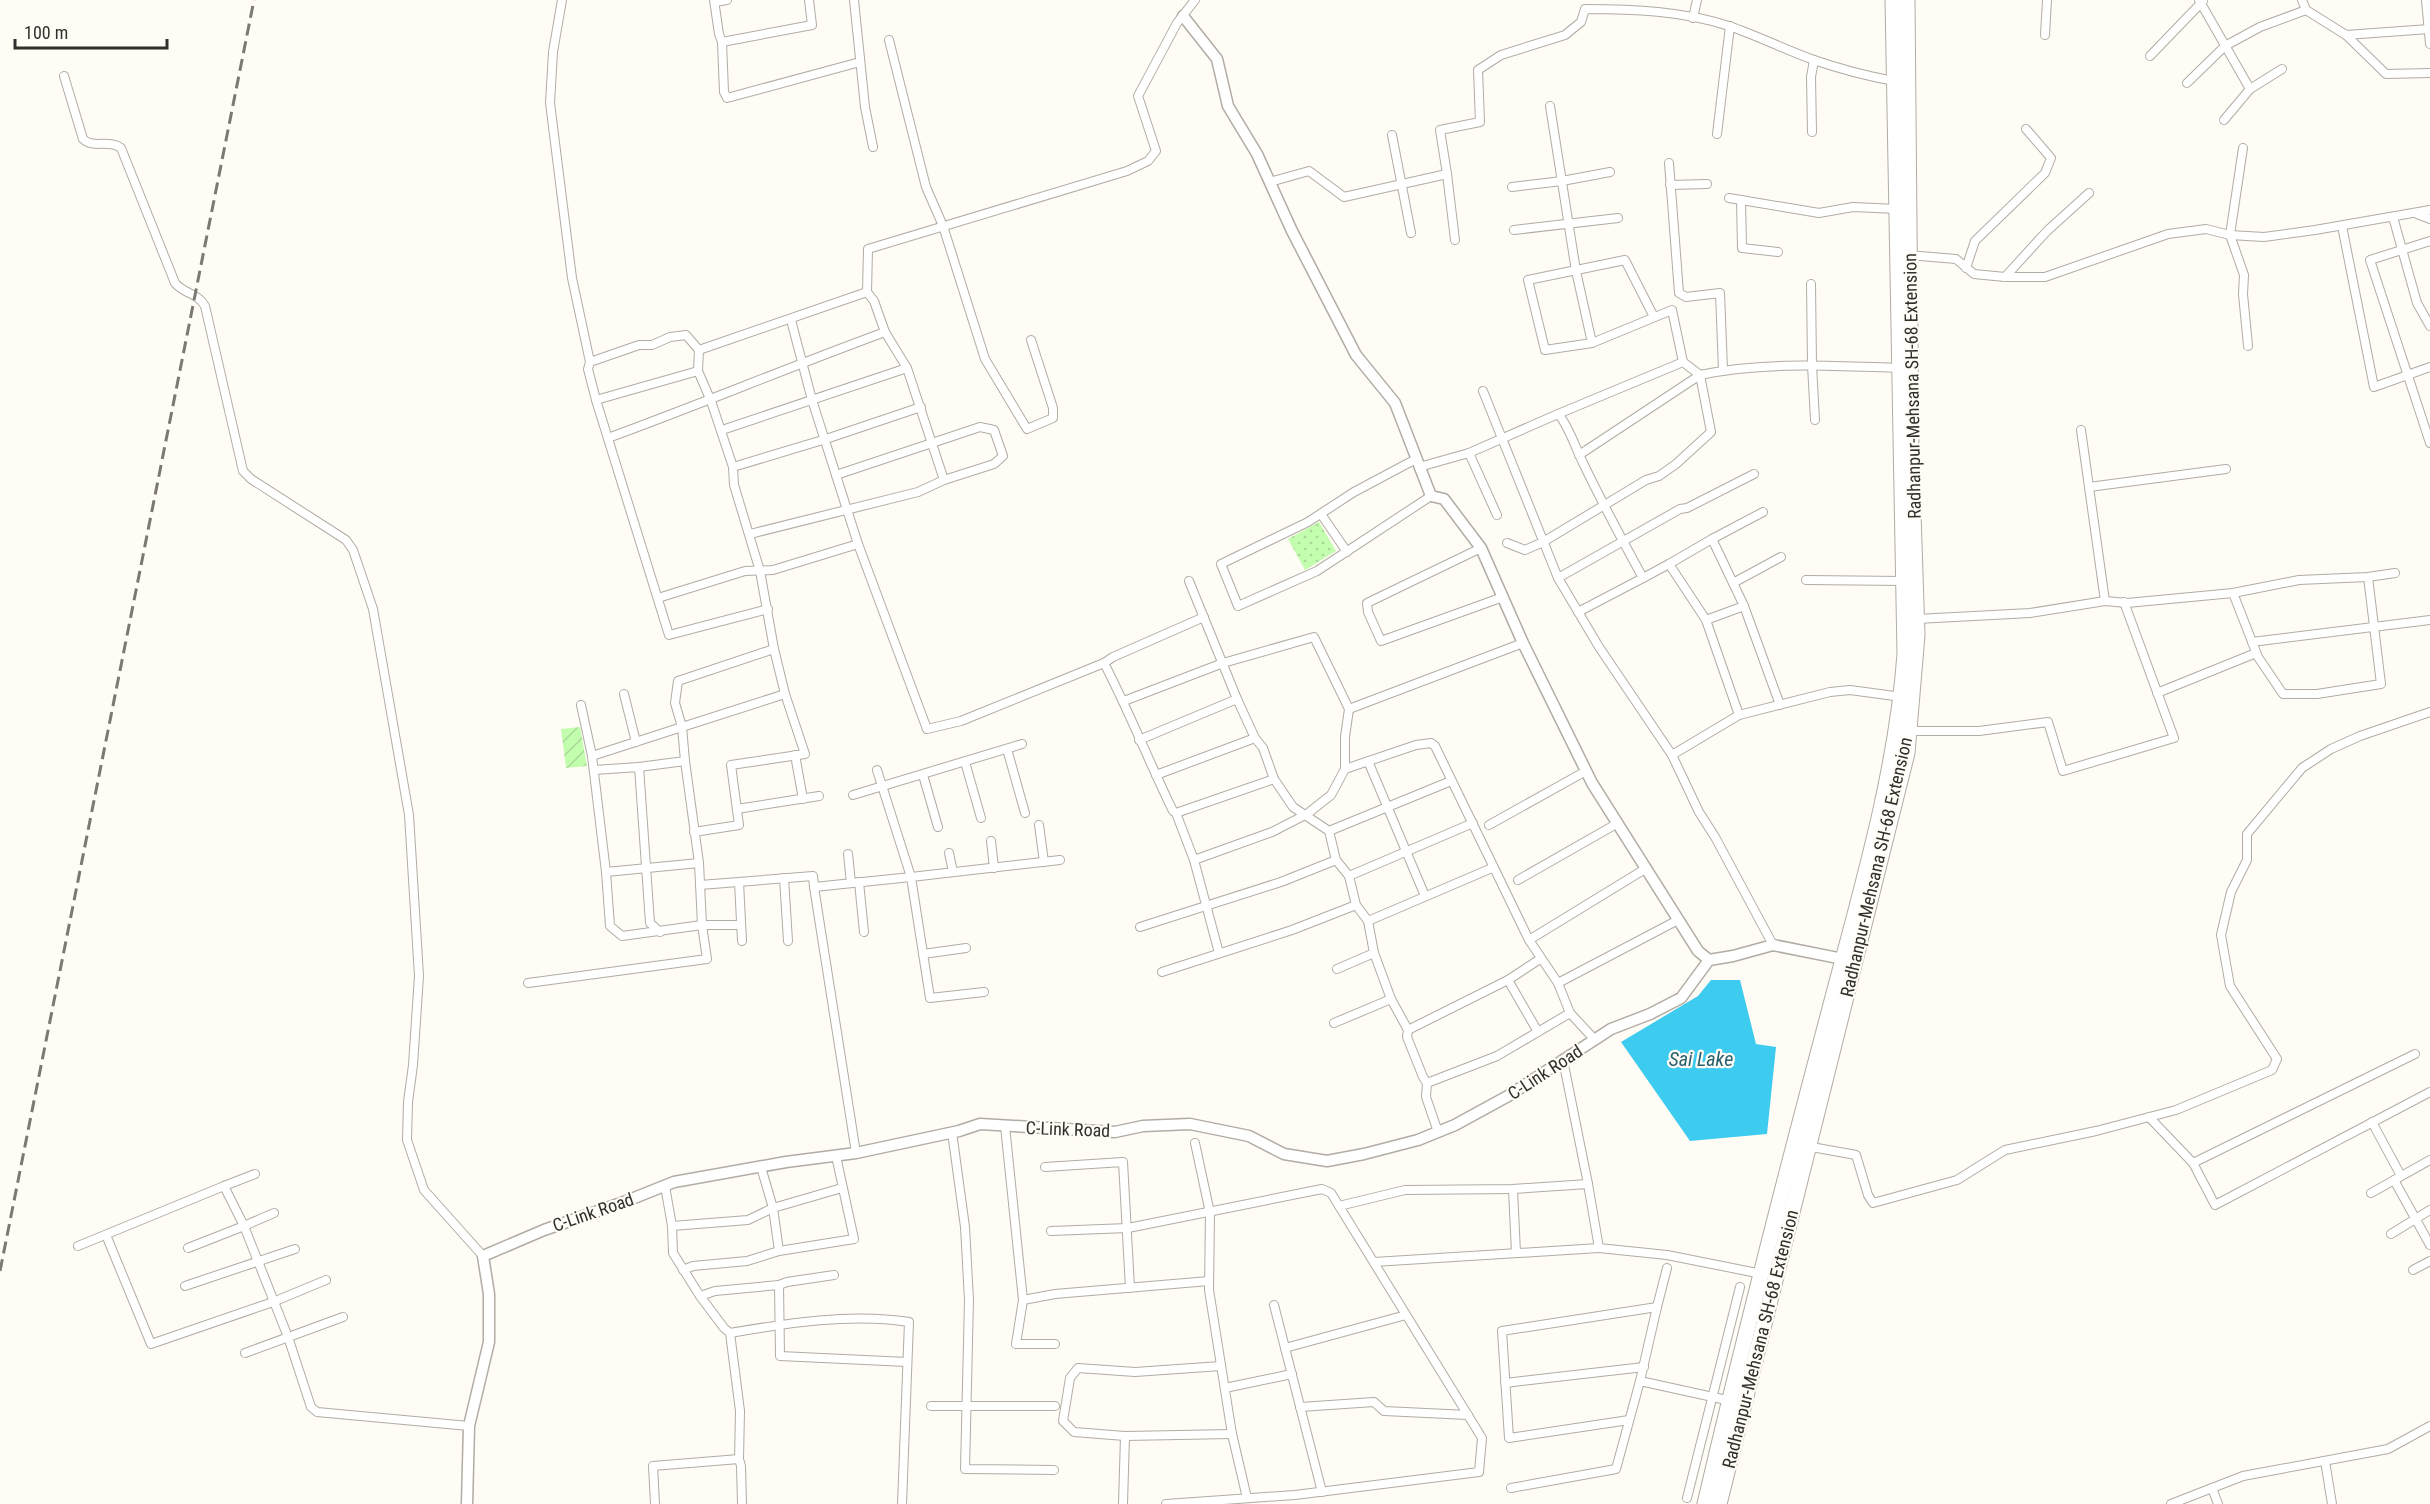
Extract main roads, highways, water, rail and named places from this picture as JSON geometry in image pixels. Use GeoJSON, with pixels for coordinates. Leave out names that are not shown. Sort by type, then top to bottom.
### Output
{"type":"FeatureCollection","features":[{"type":"Feature","properties":{"kind":"highway"},"geometry":{"type":"LineString","coordinates":[[1849,960],[1879,824],[1902,696],[1905,654],[1899,368],[1903,255],[1897,208],[1893,0]]}},
{"type":"Feature","properties":{"kind":"highway","name":"Radhanpur-Mehsana SH-68 Extension"},"geometry":{"type":"LineString","coordinates":[[1719,1504],[1737,1402],[1801,1145],[1849,960],[1907,753],[1917,619],[1903,255],[1907,0]]}},
{"type":"Feature","properties":{"kind":"highway"},"geometry":{"type":"LineString","coordinates":[[1705,1504],[1737,1402],[1762,1274],[1801,1145]]}},
{"type":"Feature","properties":{"kind":"water","name":"Sai Lake"},"geometry":{"type":"Polygon","coordinates":[[[1711,980],[1740,980],[1756,1044],[1776,1047],[1767,1134],[1690,1141],[1621,1042],[1698,996],[1711,980]]]}},
{"type":"Feature","properties":{"kind":"railway"},"geometry":{"type":"LineString","coordinates":[[0,1271],[254,0]]}}]}
